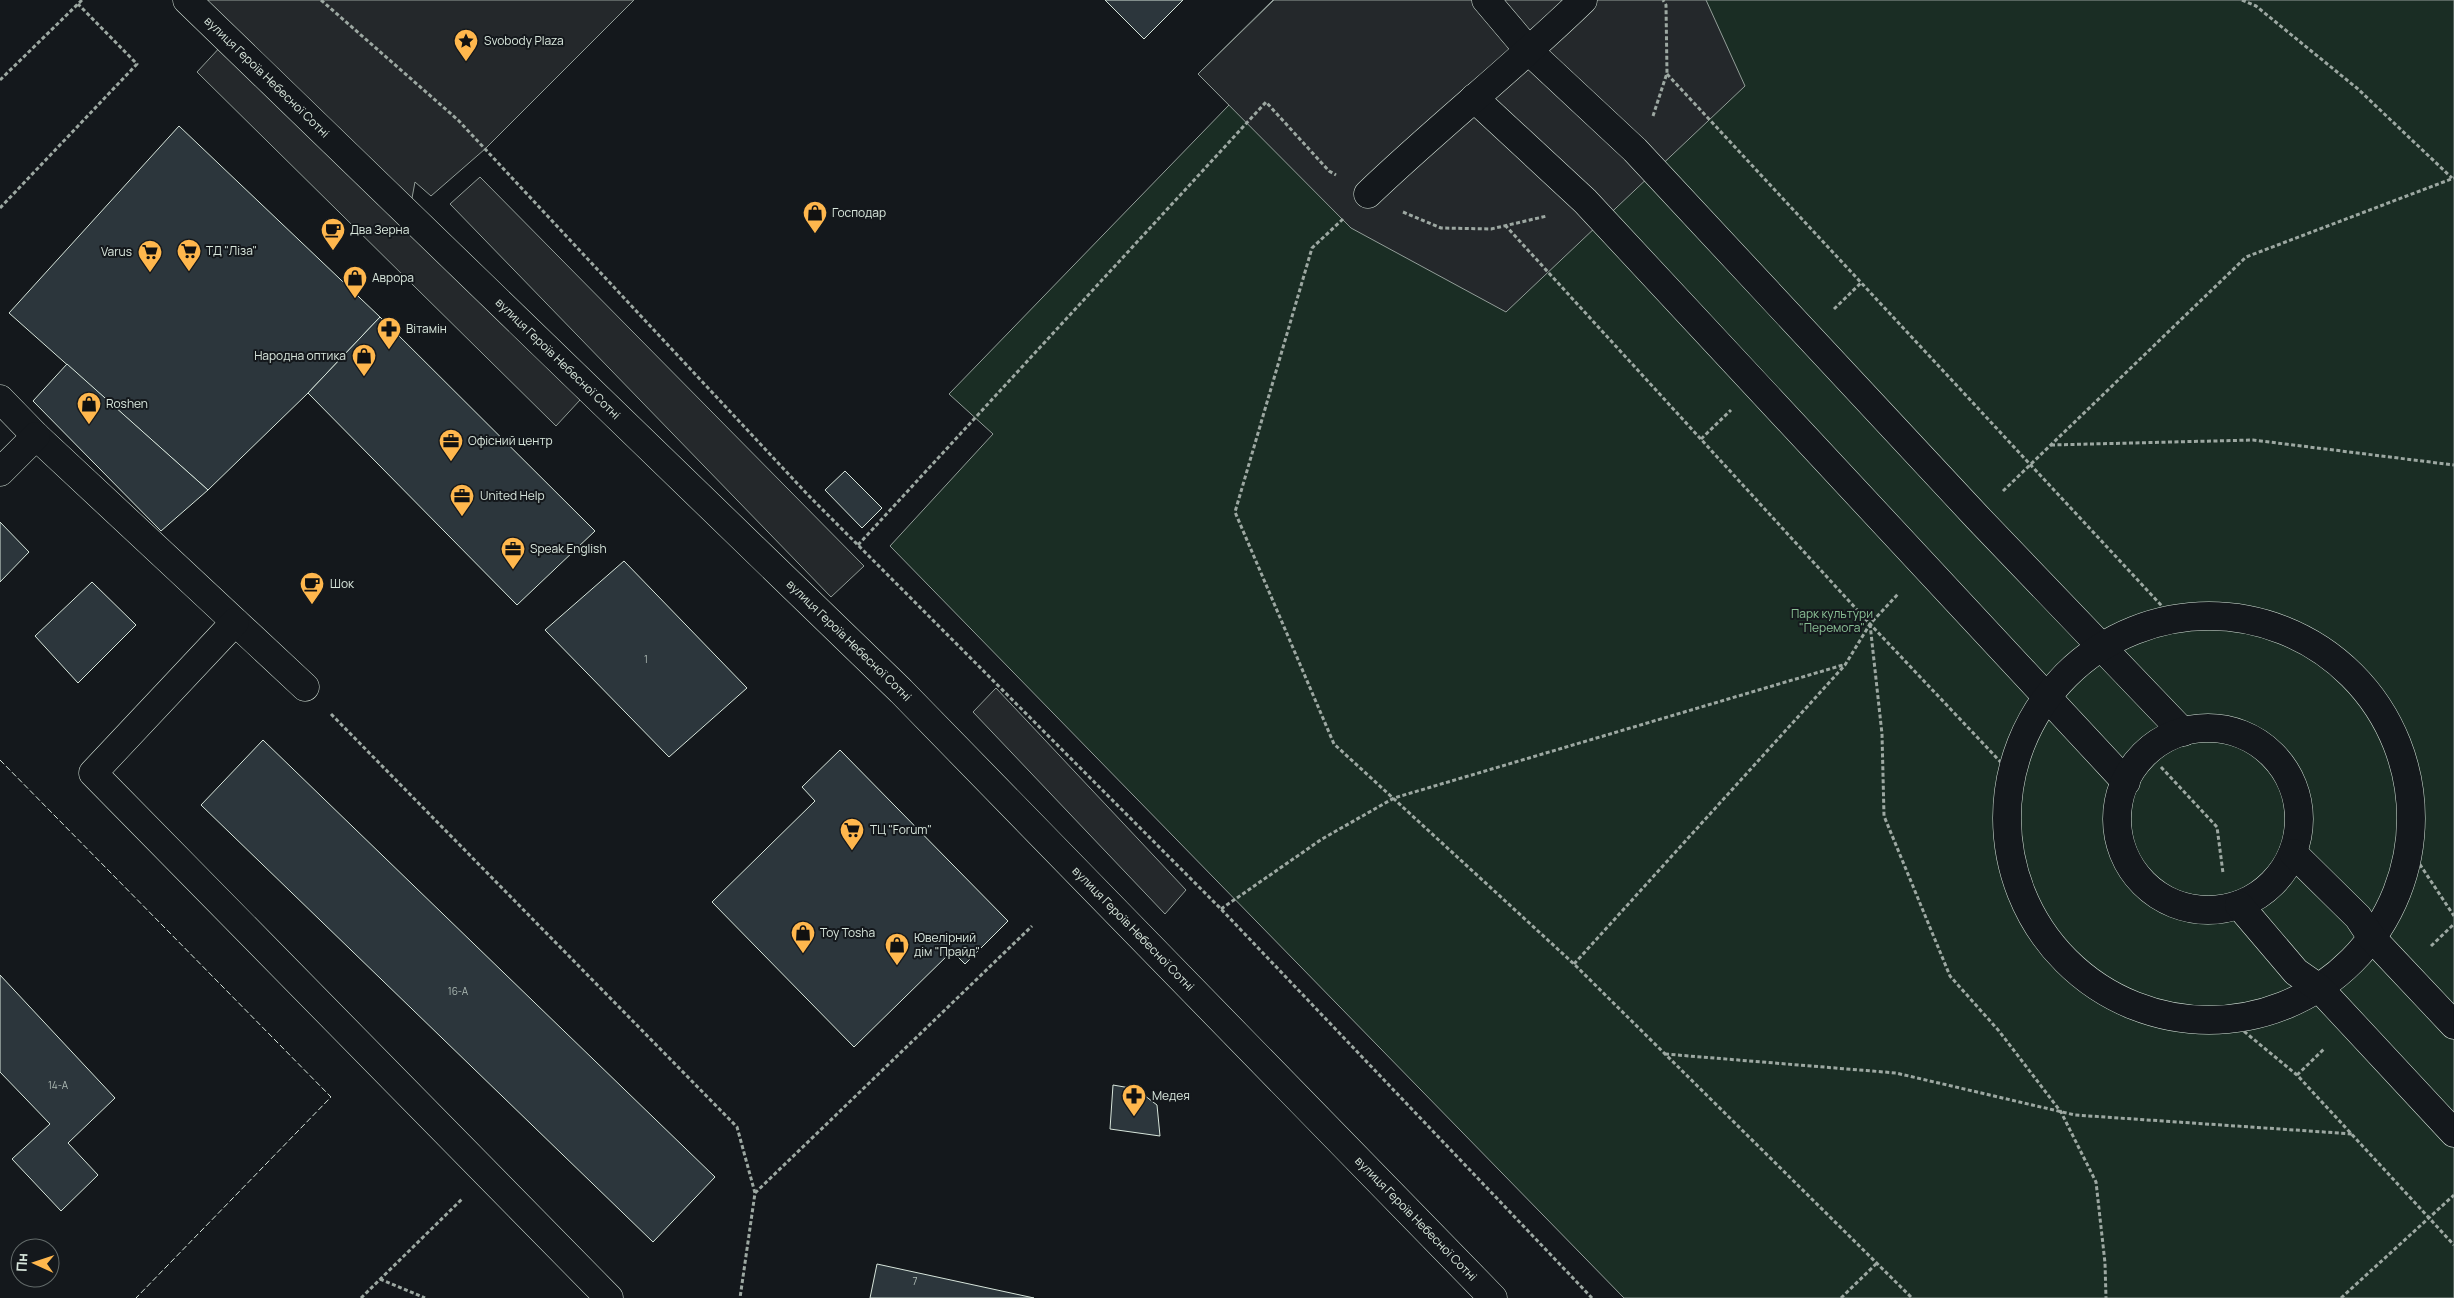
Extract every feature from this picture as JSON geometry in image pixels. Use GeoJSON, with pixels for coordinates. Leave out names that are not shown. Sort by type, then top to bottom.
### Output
{"type":"FeatureCollection","features":[{"type":"Feature","properties":{"kind":"street","name":"вулиця Героїв Небесної Сотні"},"geometry":{"type":"LineString","coordinates":[[187,0],[901,691],[1494,1298]]}},
{"type":"Feature","properties":{"kind":"street"},"geometry":{"type":"LineString","coordinates":[[1486,0],[1530,52],[1636,150],[1977,517],[2183,732]]}},
{"type":"Feature","properties":{"kind":"street"},"geometry":{"type":"LineString","coordinates":[[1368,194],[1421,144],[1530,52],[1583,0]]}},
{"type":"Feature","properties":{"kind":"street"},"geometry":{"type":"LineString","coordinates":[[1474,98],[1585,201],[2126,782]]}},
{"type":"Feature","properties":{"kind":"street"},"geometry":{"type":"LineString","coordinates":[[0,398],[36,436],[305,687]]}},
{"type":"Feature","properties":{"kind":"street"},"geometry":{"type":"LineString","coordinates":[[0,472],[36,436]]}},
{"type":"Feature","properties":{"kind":"street"},"geometry":{"type":"LineString","coordinates":[[2203,615],[2239,618],[2273,626],[2305,640],[2334,659],[2361,684],[2382,712],[2398,744],[2407,778],[2411,813],[2410,848],[2401,882],[2386,915],[2372,938],[2344,970],[2320,988],[2283,1007],[2249,1017],[2183,1019],[2150,1012],[2119,1000],[2091,983],[2065,961],[2044,936],[2028,907],[2015,876],[2008,843],[2007,810],[2012,774],[2028,730],[2035,715],[2047,698],[2077,664],[2102,647],[2134,630],[2174,619],[2203,615]]}},
{"type":"Feature","properties":{"kind":"street"},"geometry":{"type":"LineString","coordinates":[[235,622],[93,773],[609,1298]]}},
{"type":"Feature","properties":{"kind":"street"},"geometry":{"type":"LineString","coordinates":[[2201,728],[2222,729],[2249,738],[2272,754],[2289,776],[2298,803],[2298,835],[2293,853],[2283,871],[2254,899],[2234,907],[2207,911],[2176,905],[2149,889],[2138,877],[2122,849],[2118,833],[2119,803],[2126,782],[2135,765],[2147,752],[2167,738],[2183,732],[2201,728]]}},
{"type":"Feature","properties":{"kind":"street"},"geometry":{"type":"LineString","coordinates":[[2293,853],[2358,917],[2372,938],[2454,1025]]}},
{"type":"Feature","properties":{"kind":"street"},"geometry":{"type":"LineString","coordinates":[[2234,907],[2296,972],[2320,988],[2454,1133]]}},
{"type":"Feature","properties":{"kind":"path"},"geometry":{"type":"LineString","coordinates":[[0,80],[82,0]]}},
{"type":"Feature","properties":{"kind":"path"},"geometry":{"type":"LineString","coordinates":[[321,0],[458,120],[808,495],[1221,910],[1592,1298]]}},
{"type":"Feature","properties":{"kind":"path"},"geometry":{"type":"LineString","coordinates":[[1977,517],[2030,463],[2246,257],[2453,178],[2358,89],[2256,6],[2242,0]]}},
{"type":"Feature","properties":{"kind":"path"},"geometry":{"type":"LineString","coordinates":[[0,208],[137,64],[78,4]]}},
{"type":"Feature","properties":{"kind":"path"},"geometry":{"type":"LineString","coordinates":[[1667,74],[2174,619]]}},
{"type":"Feature","properties":{"kind":"path"},"geometry":{"type":"LineString","coordinates":[[858,545],[1266,102],[1329,170],[1368,194],[1312,248],[1235,512],[1334,744],[1574,964],[1912,1298]]}},
{"type":"Feature","properties":{"kind":"path"},"geometry":{"type":"LineString","coordinates":[[1504,225],[1870,624],[2012,774]]}},
{"type":"Feature","properties":{"kind":"path"},"geometry":{"type":"LineString","coordinates":[[2050,445],[2253,440],[2454,466]]}},
{"type":"Feature","properties":{"kind":"path"},"geometry":{"type":"LineString","coordinates":[[1574,964],[1845,665],[1870,624],[1924,567]]}},
{"type":"Feature","properties":{"kind":"path"},"geometry":{"type":"LineString","coordinates":[[1870,624],[1882,734],[1884,816],[1950,976],[1999,1031],[2061,1112],[2096,1182],[2105,1263],[2106,1298]]}},
{"type":"Feature","properties":{"kind":"path"},"geometry":{"type":"LineString","coordinates":[[1221,910],[1322,839],[1394,798],[1845,665]]}},
{"type":"Feature","properties":{"kind":"path"},"geometry":{"type":"LineString","coordinates":[[305,687],[737,1127],[755,1193],[740,1298]]}},
{"type":"Feature","properties":{"kind":"path"},"geometry":{"type":"LineString","coordinates":[[2147,752],[2217,827],[2234,907]]}},
{"type":"Feature","properties":{"kind":"path"},"geometry":{"type":"LineString","coordinates":[[2410,848],[2454,916]]}},
{"type":"Feature","properties":{"kind":"path"},"geometry":{"type":"LineString","coordinates":[[755,1193],[1032,926]]}},
{"type":"Feature","properties":{"kind":"path"},"geometry":{"type":"LineString","coordinates":[[2229,1019],[2298,1075],[2454,1245]]}},
{"type":"Feature","properties":{"kind":"path"},"geometry":{"type":"LineString","coordinates":[[1665,1054],[1896,1072],[2076,1115],[2353,1134]]}},
{"type":"Feature","properties":{"kind":"path"},"geometry":{"type":"LineString","coordinates":[[361,1298],[487,1174]]}},
{"type":"Feature","properties":{"kind":"path"},"geometry":{"type":"LineString","coordinates":[[2341,1298],[2454,1196]]}},
{"type":"Feature","properties":{"kind":"path"},"geometry":{"type":"LineString","coordinates":[[1841,1298],[1877,1263]]}},
{"type":"Feature","properties":{"kind":"path"},"geometry":{"type":"LineString","coordinates":[[380,1279],[425,1298]]}},
{"type":"Feature","properties":{"kind":"green space","name":"Парк культури \"Перемога\""},"geometry":{"type":"Polygon","coordinates":[[[1273,0],[2454,0],[2454,1298],[1624,1298],[890,546],[993,434],[949,394],[1229,105],[1198,74],[1273,0]]]}},
{"type":"Feature","properties":{"kind":"shaded area","name":"Svobody Plaza"},"geometry":{"type":"Polygon","coordinates":[[[187,0],[634,0],[485,149],[431,196],[415,182],[409,214],[187,0]]]}},
{"type":"Feature","properties":{"kind":"shaded area"},"geometry":{"type":"Polygon","coordinates":[[[1274,0],[1706,0],[1745,86],[1506,312],[1351,228],[1198,74],[1274,0]]]}},
{"type":"Feature","properties":{"kind":"shaded area"},"geometry":{"type":"Polygon","coordinates":[[[223,44],[580,400],[556,426],[197,72],[223,44]]]}},
{"type":"Feature","properties":{"kind":"shaded area"},"geometry":{"type":"Polygon","coordinates":[[[480,177],[864,566],[831,597],[450,204],[480,177]]]}},
{"type":"Feature","properties":{"kind":"shaded area"},"geometry":{"type":"Polygon","coordinates":[[[996,688],[1186,890],[1165,914],[973,712],[996,688]]]}},
{"type":"Feature","properties":{"kind":"building"},"geometry":{"type":"Polygon","coordinates":[[[1105,0],[1183,0],[1144,39],[1105,0]]]}},
{"type":"Feature","properties":{"kind":"building","name":"ТД \"Ліза\""},"geometry":{"type":"Polygon","coordinates":[[[179,126],[380,317],[308,393],[208,490],[9,313],[179,126]]]}},
{"type":"Feature","properties":{"kind":"building","name":"Офісний центр"},"geometry":{"type":"Polygon","coordinates":[[[380,317],[595,531],[517,605],[308,393],[380,317]]]}},
{"type":"Feature","properties":{"kind":"building"},"geometry":{"type":"Polygon","coordinates":[[[67,364],[208,490],[161,531],[33,401],[67,364]]]}},
{"type":"Feature","properties":{"kind":"building"},"geometry":{"type":"Polygon","coordinates":[[[845,471],[882,508],[862,528],[825,490],[845,471]]]}},
{"type":"Feature","properties":{"kind":"building"},"geometry":{"type":"Polygon","coordinates":[[[0,522],[29,552],[0,582],[0,522]]]}},
{"type":"Feature","properties":{"kind":"building"},"geometry":{"type":"Polygon","coordinates":[[[624,561],[747,688],[669,757],[545,630],[624,561]]]}},
{"type":"Feature","properties":{"kind":"building"},"geometry":{"type":"Polygon","coordinates":[[[92,582],[136,625],[78,683],[35,636],[92,582]]]}},
{"type":"Feature","properties":{"kind":"building"},"geometry":{"type":"Polygon","coordinates":[[[263,740],[715,1177],[653,1242],[201,805],[263,740]]]}},
{"type":"Feature","properties":{"kind":"building","name":"ТЦ \"Forum\""},"geometry":{"type":"Polygon","coordinates":[[[840,750],[1008,921],[965,964],[952,951],[854,1047],[712,902],[815,801],[802,787],[840,750]]]}},
{"type":"Feature","properties":{"kind":"building"},"geometry":{"type":"Polygon","coordinates":[[[0,975],[115,1098],[68,1143],[98,1175],[61,1211],[12,1159],[50,1124],[0,1072],[0,975]]]}},
{"type":"Feature","properties":{"kind":"building","name":"Медея"},"geometry":{"type":"Polygon","coordinates":[[[1113,1085],[1136,1089],[1157,1105],[1160,1136],[1110,1129],[1113,1085]]]}},
{"type":"Feature","properties":{"kind":"building"},"geometry":{"type":"Polygon","coordinates":[[[877,1264],[1034,1298],[870,1298],[877,1264]]]}},
{"type":"Feature","properties":{"kind":"fence"},"geometry":{"type":"LineString","coordinates":[[0,760],[331,1097],[136,1298]]}},
{"type":"Feature","properties":{"kind":"place","name":"Svobody Plaza"},"geometry":{"type":"Point","coordinates":[466,62]}},
{"type":"Feature","properties":{"kind":"place","name":"Господар"},"geometry":{"type":"Point","coordinates":[815,234]}},
{"type":"Feature","properties":{"kind":"place","name":"Два Зерна"},"geometry":{"type":"Point","coordinates":[333,251]}},
{"type":"Feature","properties":{"kind":"place","name":"ТД \"Ліза\""},"geometry":{"type":"Point","coordinates":[189,272]}},
{"type":"Feature","properties":{"kind":"place","name":"Varus"},"geometry":{"type":"Point","coordinates":[150,273]}},
{"type":"Feature","properties":{"kind":"place","name":"Аврора"},"geometry":{"type":"Point","coordinates":[355,299]}},
{"type":"Feature","properties":{"kind":"place","name":"Вітамін"},"geometry":{"type":"Point","coordinates":[389,350]}},
{"type":"Feature","properties":{"kind":"place","name":"Народна оптика"},"geometry":{"type":"Point","coordinates":[364,377]}},
{"type":"Feature","properties":{"kind":"place","name":"Roshen"},"geometry":{"type":"Point","coordinates":[89,425]}},
{"type":"Feature","properties":{"kind":"place","name":"Офісний центр"},"geometry":{"type":"Point","coordinates":[451,462]}},
{"type":"Feature","properties":{"kind":"place","name":"United Help"},"geometry":{"type":"Point","coordinates":[462,517]}},
{"type":"Feature","properties":{"kind":"place","name":"Speak English"},"geometry":{"type":"Point","coordinates":[513,570]}},
{"type":"Feature","properties":{"kind":"place","name":"Шок"},"geometry":{"type":"Point","coordinates":[312,605]}},
{"type":"Feature","properties":{"kind":"place","name":"ТЦ \"Forum\""},"geometry":{"type":"Point","coordinates":[852,851]}},
{"type":"Feature","properties":{"kind":"place","name":"Toy Tosha"},"geometry":{"type":"Point","coordinates":[803,954]}},
{"type":"Feature","properties":{"kind":"place","name":"Ювелірний дім \"Прайд\""},"geometry":{"type":"Point","coordinates":[897,966]}},
{"type":"Feature","properties":{"kind":"place","name":"Медея"},"geometry":{"type":"Point","coordinates":[1134,1117]}}]}
